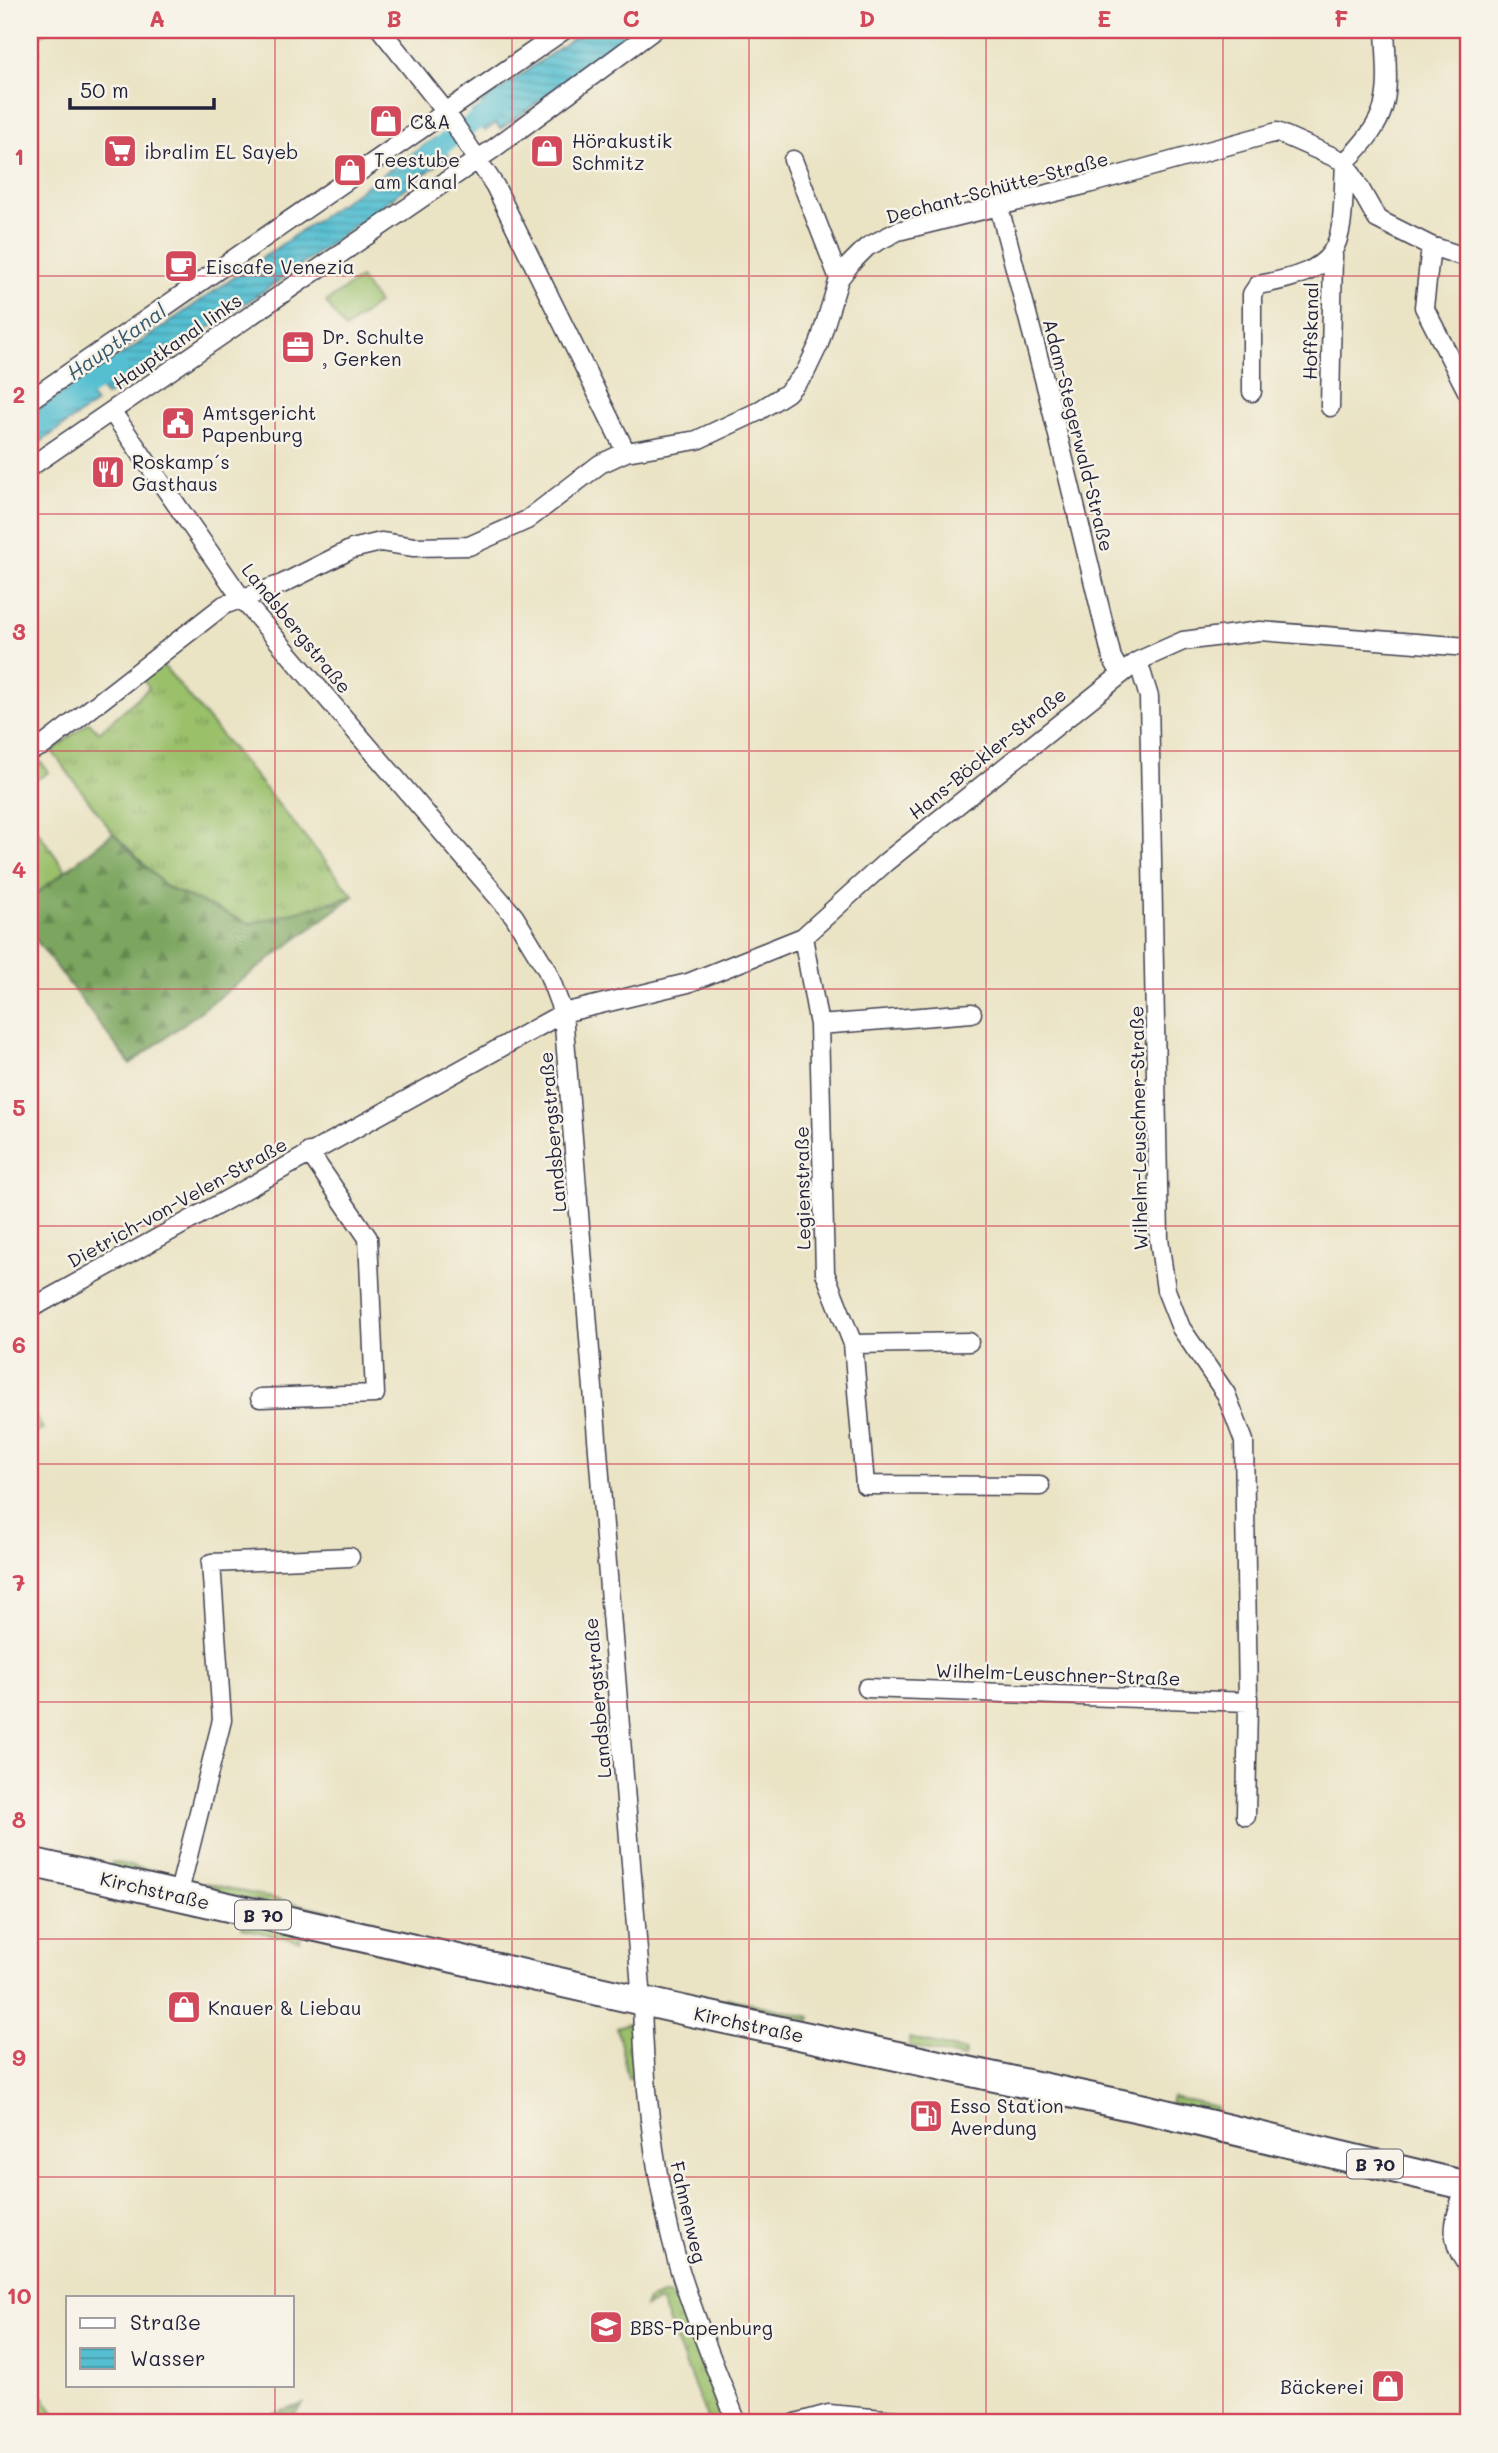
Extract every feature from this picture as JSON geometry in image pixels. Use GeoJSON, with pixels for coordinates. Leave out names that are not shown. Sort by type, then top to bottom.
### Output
{"type":"FeatureCollection","features":[{"type":"Feature","properties":{"kind":"main road","name":"Kirchstraße"},"geometry":{"type":"LineString","coordinates":[[30,1862],[642,2001],[1149,2110],[1467,2182]]}},
{"type":"Feature","properties":{"kind":"street"},"geometry":{"type":"LineString","coordinates":[[381,30],[450,118],[495,186],[625,452]]}},
{"type":"Feature","properties":{"kind":"street"},"geometry":{"type":"LineString","coordinates":[[30,400],[450,118],[564,30]]}},
{"type":"Feature","properties":{"kind":"street","name":"Hauptkanal links"},"geometry":{"type":"LineString","coordinates":[[30,467],[478,159],[654,30]]}},
{"type":"Feature","properties":{"kind":"street"},"geometry":{"type":"LineString","coordinates":[[1385,30],[1388,98],[1371,137],[1345,162],[1377,219],[1431,246],[1468,258]]}},
{"type":"Feature","properties":{"kind":"street","name":"Dechant-Schütte-Straße"},"geometry":{"type":"LineString","coordinates":[[30,751],[44,745],[201,620],[224,606],[282,584],[352,549],[381,542],[414,547],[469,546],[527,520],[600,464],[625,452],[696,440],[757,412],[787,393],[805,373],[819,344],[839,279],[867,247],[898,231],[999,207],[1277,132],[1345,162]]}},
{"type":"Feature","properties":{"kind":"street"},"geometry":{"type":"LineString","coordinates":[[793,160],[839,279]]}},
{"type":"Feature","properties":{"kind":"street","name":"Hoffskanal"},"geometry":{"type":"LineString","coordinates":[[1330,407],[1333,256],[1342,228],[1345,162]]}},
{"type":"Feature","properties":{"kind":"street","name":"Adam-Stegerwald-Straße"},"geometry":{"type":"LineString","coordinates":[[999,207],[1112,658],[1120,673]]}},
{"type":"Feature","properties":{"kind":"street"},"geometry":{"type":"LineString","coordinates":[[1431,246],[1424,307],[1468,393]]}},
{"type":"Feature","properties":{"kind":"street","name":"Hoffskanal"},"geometry":{"type":"LineString","coordinates":[[1252,393],[1252,294],[1258,285],[1297,278],[1333,256]]}},
{"type":"Feature","properties":{"kind":"street","name":"Landsbergstraße"},"geometry":{"type":"LineString","coordinates":[[112,412],[242,599],[513,916],[547,970],[563,1013],[642,2001]]}},
{"type":"Feature","properties":{"kind":"street","name":"Hans-Böckler-Straße"},"geometry":{"type":"LineString","coordinates":[[563,1013],[688,983],[803,937],[886,862],[1120,673],[1183,641],[1260,631],[1468,647]]}},
{"type":"Feature","properties":{"kind":"street","name":"Wilhelm-Leuschner-Straße"},"geometry":{"type":"LineString","coordinates":[[1138,662],[1150,697],[1159,1239],[1167,1290],[1181,1328],[1226,1394],[1244,1441],[1248,1702],[1246,1816]]}},
{"type":"Feature","properties":{"kind":"street","name":"Legienstraße"},"geometry":{"type":"LineString","coordinates":[[803,937],[819,1026],[825,1273],[853,1343],[865,1485],[1040,1486]]}},
{"type":"Feature","properties":{"kind":"street","name":"Dietrich-von-Velen-Straße"},"geometry":{"type":"LineString","coordinates":[[30,1310],[309,1152],[563,1013]]}},
{"type":"Feature","properties":{"kind":"street"},"geometry":{"type":"LineString","coordinates":[[819,1026],[972,1013]]}},
{"type":"Feature","properties":{"kind":"street","name":"Dietrich-von-Velen-Straße"},"geometry":{"type":"LineString","coordinates":[[260,1398],[375,1394],[368,1238],[309,1152]]}},
{"type":"Feature","properties":{"kind":"street"},"geometry":{"type":"LineString","coordinates":[[853,1343],[969,1342]]}},
{"type":"Feature","properties":{"kind":"street"},"geometry":{"type":"LineString","coordinates":[[178,1896],[222,1720],[211,1563],[350,1557]]}},
{"type":"Feature","properties":{"kind":"street","name":"Wilhelm-Leuschner-Straße"},"geometry":{"type":"LineString","coordinates":[[867,1688],[1248,1702]]}},
{"type":"Feature","properties":{"kind":"street","name":"Fahnenweg"},"geometry":{"type":"LineString","coordinates":[[642,2001],[646,2083],[655,2163],[667,2220],[683,2278],[737,2423]]}},
{"type":"Feature","properties":{"kind":"street"},"geometry":{"type":"LineString","coordinates":[[1467,2182],[1453,2234],[1458,2253],[1468,2266]]}},
{"type":"Feature","properties":{"kind":"street"},"geometry":{"type":"LineString","coordinates":[[796,2423],[830,2414],[926,2423]]}},
{"type":"Feature","properties":{"kind":"green space"},"geometry":{"type":"Polygon","coordinates":[[[30,30],[49,30],[34,40],[40,52],[30,58],[30,30]]]}},
{"type":"Feature","properties":{"kind":"green space"},"geometry":{"type":"Polygon","coordinates":[[[360,278],[378,303],[345,329],[326,302],[360,278]]]}},
{"type":"Feature","properties":{"kind":"green space"},"geometry":{"type":"Polygon","coordinates":[[[159,662],[354,896],[250,924],[166,887],[113,833],[52,751],[89,722],[99,732],[149,688],[140,676],[159,662]]]}},
{"type":"Feature","properties":{"kind":"green space"},"geometry":{"type":"Polygon","coordinates":[[[39,760],[49,772],[30,784],[30,767],[39,760]]]}},
{"type":"Feature","properties":{"kind":"green space"},"geometry":{"type":"Polygon","coordinates":[[[30,820],[66,871],[30,899],[30,820]]]}},
{"type":"Feature","properties":{"kind":"green space"},"geometry":{"type":"Polygon","coordinates":[[[113,833],[166,887],[250,924],[354,896],[130,1064],[30,932],[30,899],[113,833]]]}},
{"type":"Feature","properties":{"kind":"green space"},"geometry":{"type":"Polygon","coordinates":[[[30,1406],[43,1429],[30,1436],[30,1406]]]}},
{"type":"Feature","properties":{"kind":"green space"},"geometry":{"type":"Polygon","coordinates":[[[112,1862],[164,1873],[155,1877],[111,1869],[112,1862]]]}},
{"type":"Feature","properties":{"kind":"green space"},"geometry":{"type":"Polygon","coordinates":[[[205,1883],[334,1912],[327,1917],[218,1893],[205,1883]]]}},
{"type":"Feature","properties":{"kind":"green space"},"geometry":{"type":"Polygon","coordinates":[[[244,1921],[302,1933],[300,1941],[242,1928],[244,1921]]]}},
{"type":"Feature","properties":{"kind":"green space"},"geometry":{"type":"Polygon","coordinates":[[[727,1998],[811,2017],[810,2021],[727,2002],[727,1998]]]}},
{"type":"Feature","properties":{"kind":"green space"},"geometry":{"type":"Polygon","coordinates":[[[629,2023],[633,2078],[628,2079],[617,2027],[629,2023]]]}},
{"type":"Feature","properties":{"kind":"green space"},"geometry":{"type":"Polygon","coordinates":[[[909,2038],[965,2051],[964,2058],[909,2046],[909,2038]]]}},
{"type":"Feature","properties":{"kind":"green space"},"geometry":{"type":"Polygon","coordinates":[[[1172,2097],[1217,2107],[1215,2114],[1170,2104],[1172,2097]]]}},
{"type":"Feature","properties":{"kind":"green space"},"geometry":{"type":"Polygon","coordinates":[[[669,2295],[678,2303],[722,2423],[709,2423],[660,2301],[645,2307],[648,2300],[669,2295]]]}},
{"type":"Feature","properties":{"kind":"green space"},"geometry":{"type":"Polygon","coordinates":[[[30,2376],[58,2419],[56,2423],[30,2423],[30,2376]]]}},
{"type":"Feature","properties":{"kind":"green space"},"geometry":{"type":"Polygon","coordinates":[[[303,2404],[288,2423],[244,2423],[303,2404]]]}},
{"type":"Feature","properties":{"kind":"water"},"geometry":{"type":"Polygon","coordinates":[[[585,30],[640,30],[500,129],[496,123],[485,131],[472,112],[585,30]]]}},
{"type":"Feature","properties":{"kind":"water"},"geometry":{"type":"Polygon","coordinates":[[[435,138],[449,156],[289,274],[106,396],[92,376],[435,138]]]}},
{"type":"Feature","properties":{"kind":"water"},"geometry":{"type":"Polygon","coordinates":[[[79,382],[96,403],[30,449],[30,415],[79,382]]]}},
{"type":"Feature","properties":{"kind":"waterway","name":"Hauptkanal"},"geometry":{"type":"LineString","coordinates":[[420,160],[499,105]]}},
{"type":"Feature","properties":{"kind":"waterway","name":"Hauptkanal"},"geometry":{"type":"LineString","coordinates":[[30,428],[118,367]]}},
{"type":"Feature","properties":{"kind":"place","name":"C&A"},"geometry":{"type":"Point","coordinates":[386,121]}},
{"type":"Feature","properties":{"kind":"place","name":"ibralim EL Sayeb"},"geometry":{"type":"Point","coordinates":[120,151]}},
{"type":"Feature","properties":{"kind":"place","name":"Hörakustik Schmitz"},"geometry":{"type":"Point","coordinates":[547,151]}},
{"type":"Feature","properties":{"kind":"place","name":"Teestube am Kanal"},"geometry":{"type":"Point","coordinates":[350,170]}},
{"type":"Feature","properties":{"kind":"place","name":"Eiscafe Venezia"},"geometry":{"type":"Point","coordinates":[181,266]}},
{"type":"Feature","properties":{"kind":"place","name":"Dr. Schulte , Gerken"},"geometry":{"type":"Point","coordinates":[298,347]}},
{"type":"Feature","properties":{"kind":"place","name":"Amtsgericht Papenburg"},"geometry":{"type":"Point","coordinates":[178,423]}},
{"type":"Feature","properties":{"kind":"place","name":"Roskamp´s Gasthaus"},"geometry":{"type":"Point","coordinates":[108,472]}},
{"type":"Feature","properties":{"kind":"place","name":"Knauer & Liebau"},"geometry":{"type":"Point","coordinates":[184,2007]}},
{"type":"Feature","properties":{"kind":"place","name":"Esso Station Averdung"},"geometry":{"type":"Point","coordinates":[926,2116]}},
{"type":"Feature","properties":{"kind":"place","name":"BBS-Papenburg"},"geometry":{"type":"Point","coordinates":[606,2327]}},
{"type":"Feature","properties":{"kind":"place","name":"Bäckerei"},"geometry":{"type":"Point","coordinates":[1388,2386]}}]}
